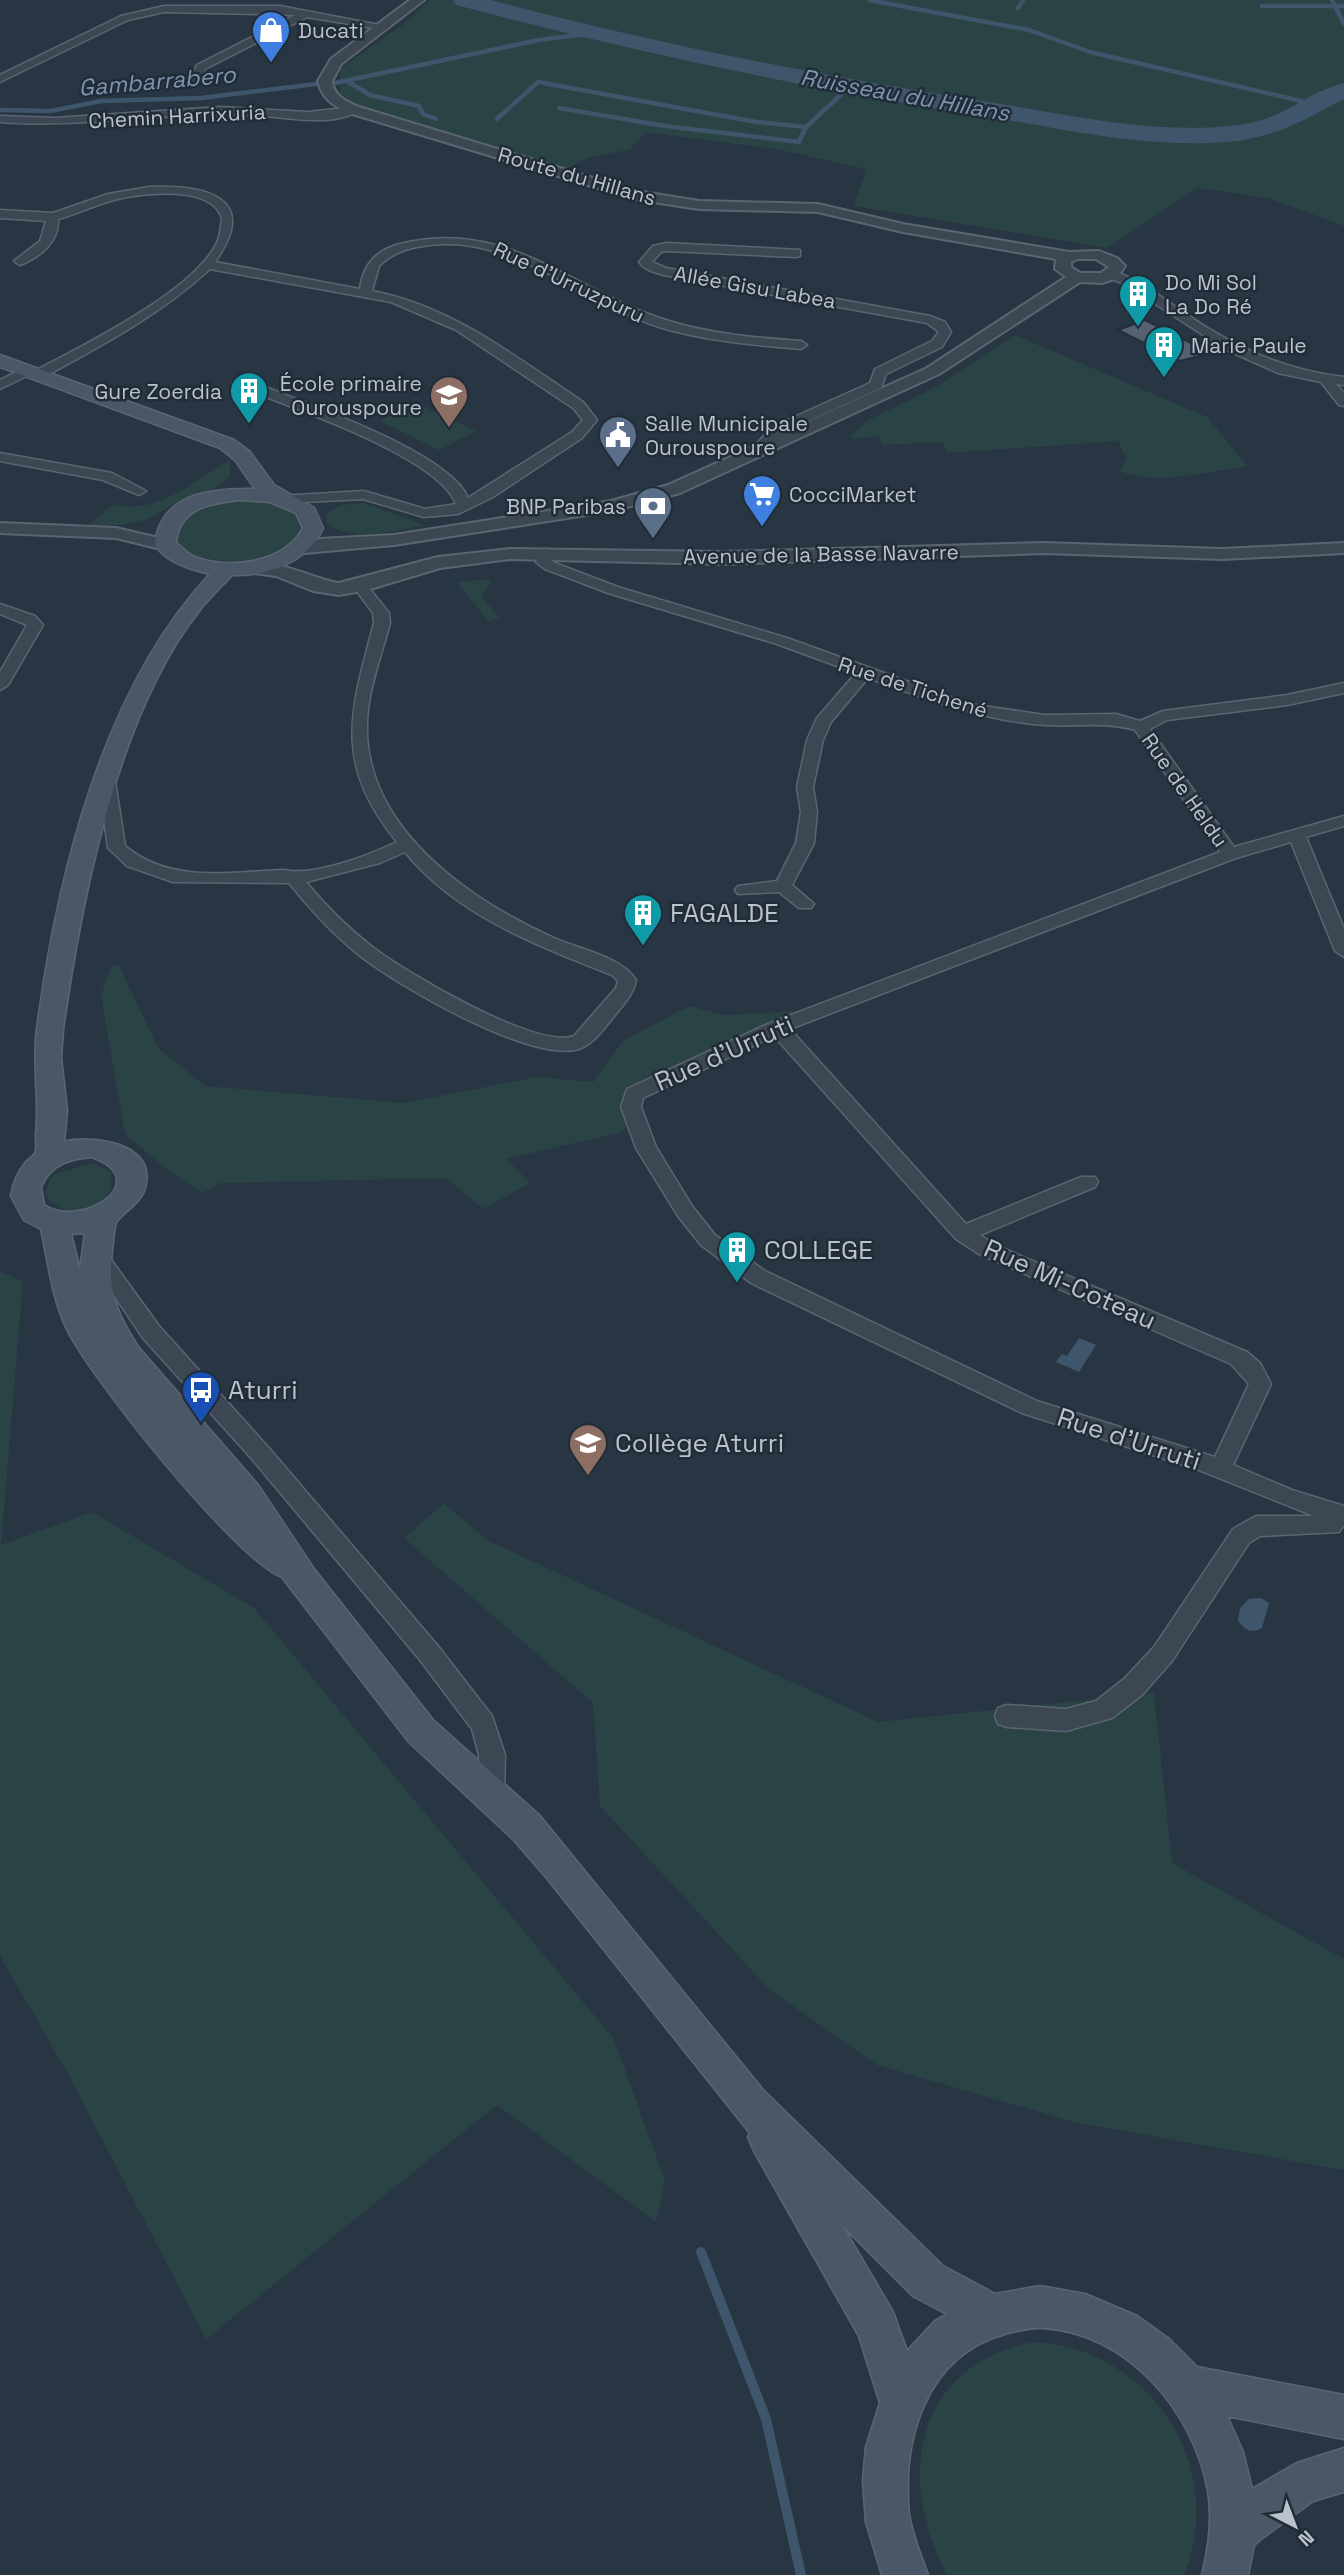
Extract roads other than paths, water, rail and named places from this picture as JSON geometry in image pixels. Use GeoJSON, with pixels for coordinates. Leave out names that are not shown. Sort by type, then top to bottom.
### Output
{"type":"FeatureCollection","features":[{"type":"Feature","properties":{"kind":"main road"},"geometry":{"type":"LineString","coordinates":[[0,361],[227,444],[241,452],[249,465],[279,497],[311,521],[309,539],[298,551],[254,568],[225,570],[186,563]]}},
{"type":"Feature","properties":{"kind":"main road"},"geometry":{"type":"LineString","coordinates":[[216,497],[230,487],[249,465]]}},
{"type":"Feature","properties":{"kind":"main road"},"geometry":{"type":"LineString","coordinates":[[51,1157],[49,1147],[54,1103],[47,1054],[49,1034],[66,936],[106,774],[146,684],[188,606],[194,582],[186,563],[165,545],[163,533],[170,520],[189,506],[216,497],[235,494],[279,497]]}},
{"type":"Feature","properties":{"kind":"main road"},"geometry":{"type":"LineString","coordinates":[[188,606],[225,570]]}},
{"type":"Feature","properties":{"kind":"main road"},"geometry":{"type":"LineString","coordinates":[[54,1103],[94,1147]]}},
{"type":"Feature","properties":{"kind":"main road"},"geometry":{"type":"LineString","coordinates":[[94,1147],[123,1157],[131,1167],[134,1178],[131,1191],[123,1204],[102,1218],[82,1224],[54,1223],[39,1217],[29,1208],[25,1196],[31,1175],[51,1157],[80,1148],[94,1147]]}},
{"type":"Feature","properties":{"kind":"main road"},"geometry":{"type":"LineString","coordinates":[[102,1218],[94,1273],[99,1303],[111,1330],[148,1382],[247,1494],[302,1579],[421,1731],[526,1827],[749,2104],[928,2281],[989,2315]]}},
{"type":"Feature","properties":{"kind":"main road"},"geometry":{"type":"LineString","coordinates":[[54,1223],[72,1302],[82,1327],[106,1369],[249,1536],[302,1579]]}},
{"type":"Feature","properties":{"kind":"main road"},"geometry":{"type":"LineString","coordinates":[[749,2104],[878,2327],[900,2400]]}},
{"type":"Feature","properties":{"kind":"main road"},"geometry":{"type":"LineString","coordinates":[[905,2575],[887,2516],[885,2455],[900,2400],[923,2362],[953,2333],[989,2315],[1042,2307],[1096,2317],[1146,2346],[1189,2387],[1214,2434],[1229,2483],[1229,2554]]}},
{"type":"Feature","properties":{"kind":"main road"},"geometry":{"type":"LineString","coordinates":[[1189,2387],[1344,2417]]}},
{"type":"Feature","properties":{"kind":"main road"},"geometry":{"type":"LineString","coordinates":[[1229,2554],[1265,2504],[1322,2473],[1344,2470]]}},
{"type":"Feature","properties":{"kind":"street","name":"Route du Hillans"},"geometry":{"type":"LineString","coordinates":[[418,0],[336,62],[325,83],[334,100],[354,110],[634,195],[699,205],[788,205],[818,208],[915,231],[1062,255],[1087,254],[1107,258],[1117,266],[1112,275]]}},
{"type":"Feature","properties":{"kind":"street"},"geometry":{"type":"LineString","coordinates":[[0,79],[125,18],[166,4],[308,12],[385,27]]}},
{"type":"Feature","properties":{"kind":"street"},"geometry":{"type":"LineString","coordinates":[[194,82],[201,67],[308,12]]}},
{"type":"Feature","properties":{"kind":"street","name":"Chemin Harrixuria"},"geometry":{"type":"LineString","coordinates":[[0,119],[52,123],[209,110],[326,115],[354,110]]}},
{"type":"Feature","properties":{"kind":"street"},"geometry":{"type":"LineString","coordinates":[[0,131],[16,121]]}},
{"type":"Feature","properties":{"kind":"street"},"geometry":{"type":"LineString","coordinates":[[0,214],[52,217],[137,191],[178,191],[201,195],[220,204],[227,212],[229,227],[209,265],[131,324],[32,373],[0,385]]}},
{"type":"Feature","properties":{"kind":"street"},"geometry":{"type":"LineString","coordinates":[[20,261],[46,244],[54,229],[52,217]]}},
{"type":"Feature","properties":{"kind":"street","name":"Rue d'Urruzpuru"},"geometry":{"type":"LineString","coordinates":[[366,293],[370,267],[387,253],[429,241],[468,240],[502,249],[666,324],[758,342],[801,345]]}},
{"type":"Feature","properties":{"kind":"street","name":"Allée Gisu Labea"},"geometry":{"type":"LineString","coordinates":[[756,452],[779,429],[876,385],[880,372],[943,339],[945,332],[941,325],[930,320],[664,271],[650,267],[645,262],[657,249],[667,247],[743,248],[794,258]]}},
{"type":"Feature","properties":{"kind":"street"},"geometry":{"type":"LineString","coordinates":[[1062,255],[1063,269],[1077,277],[1102,278],[1112,275],[1129,281],[1251,360],[1280,371],[1344,381]]}},
{"type":"Feature","properties":{"kind":"street"},"geometry":{"type":"LineString","coordinates":[[209,265],[394,299],[460,327],[512,359],[587,414],[590,420],[582,432],[464,507],[453,511],[424,513],[377,498],[279,497]]}},
{"type":"Feature","properties":{"kind":"street"},"geometry":{"type":"LineString","coordinates":[[303,580],[296,566],[298,551],[350,542],[394,540],[612,506],[674,489],[897,389],[954,360],[1077,277]]}},
{"type":"Feature","properties":{"kind":"street"},"geometry":{"type":"LineString","coordinates":[[886,369],[894,378],[897,389]]}},
{"type":"Feature","properties":{"kind":"street"},"geometry":{"type":"LineString","coordinates":[[1326,380],[1344,402]]}},
{"type":"Feature","properties":{"kind":"street"},"geometry":{"type":"LineString","coordinates":[[250,386],[383,443],[437,472],[456,488],[464,507]]}},
{"type":"Feature","properties":{"kind":"street"},"geometry":{"type":"LineString","coordinates":[[0,457],[107,476],[139,491]]}},
{"type":"Feature","properties":{"kind":"street"},"geometry":{"type":"LineString","coordinates":[[349,496],[328,501],[311,521],[350,542]]}},
{"type":"Feature","properties":{"kind":"street"},"geometry":{"type":"LineString","coordinates":[[116,533],[170,520]]}},
{"type":"Feature","properties":{"kind":"street"},"geometry":{"type":"LineString","coordinates":[[0,528],[116,533],[165,545]]}},
{"type":"Feature","properties":{"kind":"street","name":"Avenue de la Basse Navarre"},"geometry":{"type":"LineString","coordinates":[[254,568],[279,571],[320,587],[360,586],[438,563],[545,553],[723,558],[1044,548],[1245,554],[1344,548]]}},
{"type":"Feature","properties":{"kind":"street","name":"Rue de Tichené"},"geometry":{"type":"LineString","coordinates":[[545,553],[543,562],[613,590],[782,640],[864,673],[987,713],[1044,720],[1116,719],[1137,726]]}},
{"type":"Feature","properties":{"kind":"street"},"geometry":{"type":"LineString","coordinates":[[106,774],[117,848],[135,864],[169,877],[284,875],[295,879],[311,901],[342,930],[375,957],[427,991],[501,1026],[555,1046],[581,1041],[625,990],[627,980],[618,971],[539,941],[499,920],[427,867],[406,845],[385,814],[360,754],[359,723],[363,687],[382,623],[381,613],[360,586]]}},
{"type":"Feature","properties":{"kind":"street"},"geometry":{"type":"LineString","coordinates":[[0,609],[30,619],[36,625],[0,685]]}},
{"type":"Feature","properties":{"kind":"street"},"geometry":{"type":"LineString","coordinates":[[744,890],[798,896],[809,812],[805,787],[815,740],[823,721],[864,673]]}},
{"type":"Feature","properties":{"kind":"street"},"geometry":{"type":"LineString","coordinates":[[1137,726],[1163,716],[1287,700],[1344,688]]}},
{"type":"Feature","properties":{"kind":"street","name":"Rue de Heldu"},"geometry":{"type":"LineString","coordinates":[[1137,726],[1230,854]]}},
{"type":"Feature","properties":{"kind":"street","name":"Rue d'Urruti"},"geometry":{"type":"LineString","coordinates":[[1220,1469],[1030,1407],[758,1277],[708,1240],[685,1211],[646,1148],[631,1107],[634,1094],[696,1062],[777,1027],[1230,854],[1344,821]]}},
{"type":"Feature","properties":{"kind":"street"},"geometry":{"type":"LineString","coordinates":[[1297,836],[1344,951]]}},
{"type":"Feature","properties":{"kind":"street"},"geometry":{"type":"LineString","coordinates":[[295,879],[374,859],[406,845]]}},
{"type":"Feature","properties":{"kind":"street","name":"Rue Mi-Coteau"},"geometry":{"type":"LineString","coordinates":[[777,1027],[963,1234],[986,1249],[1239,1358],[1252,1369],[1260,1384],[1220,1469]]}},
{"type":"Feature","properties":{"kind":"street"},"geometry":{"type":"LineString","coordinates":[[963,1234],[1088,1182]]}},
{"type":"Feature","properties":{"kind":"street"},"geometry":{"type":"LineString","coordinates":[[96,1255],[151,1332],[260,1453],[429,1653],[483,1724],[492,1755],[491,1795]]}},
{"type":"Feature","properties":{"kind":"street"},"geometry":{"type":"LineString","coordinates":[[1007,1716],[1066,1720],[1103,1710],[1133,1687],[1163,1654],[1214,1581],[1230,1550],[1241,1536],[1256,1527],[1331,1525],[1341,1514],[1285,1497],[1220,1469]]}},
{"type":"Feature","properties":{"kind":"water"},"geometry":{"type":"Polygon","coordinates":[[[1079,1338],[1096,1345],[1079,1372],[1056,1362],[1062,1354],[1067,1356],[1079,1338]]]}},
{"type":"Feature","properties":{"kind":"water"},"geometry":{"type":"Polygon","coordinates":[[[1261,1598],[1269,1603],[1262,1628],[1248,1630],[1238,1621],[1240,1608],[1249,1599],[1261,1598]]]}},
{"type":"Feature","properties":{"kind":"waterway","name":"Ruisseau du Hillans"},"geometry":{"type":"LineString","coordinates":[[464,0],[547,22],[830,85],[1135,133],[1193,136],[1257,130],[1292,119],[1344,90]]}},
{"type":"Feature","properties":{"kind":"waterway"},"geometry":{"type":"LineString","coordinates":[[869,0],[1029,30],[1090,52],[1314,104]]}},
{"type":"Feature","properties":{"kind":"waterway"},"geometry":{"type":"LineString","coordinates":[[1018,8],[1023,0]]}},
{"type":"Feature","properties":{"kind":"waterway"},"geometry":{"type":"LineString","coordinates":[[1332,0],[1335,6]]}},
{"type":"Feature","properties":{"kind":"waterway"},"geometry":{"type":"LineString","coordinates":[[1262,6],[1335,6]]}},
{"type":"Feature","properties":{"kind":"waterway"},"geometry":{"type":"LineString","coordinates":[[1335,6],[1344,6]]}},
{"type":"Feature","properties":{"kind":"waterway"},"geometry":{"type":"LineString","coordinates":[[1335,6],[1344,24]]}},
{"type":"Feature","properties":{"kind":"waterway","name":"Gambarrabero"},"geometry":{"type":"LineString","coordinates":[[335,83],[539,40],[594,33]]}},
{"type":"Feature","properties":{"kind":"waterway"},"geometry":{"type":"LineString","coordinates":[[347,81],[370,95],[419,106],[423,114],[436,119]]}},
{"type":"Feature","properties":{"kind":"waterway"},"geometry":{"type":"LineString","coordinates":[[497,119],[538,82],[756,122],[806,127]]}},
{"type":"Feature","properties":{"kind":"waterway","name":"Gambarrabero"},"geometry":{"type":"LineString","coordinates":[[0,110],[51,111],[101,101],[201,98],[316,84]]}},
{"type":"Feature","properties":{"kind":"waterway"},"geometry":{"type":"LineString","coordinates":[[806,127],[848,88]]}},
{"type":"Feature","properties":{"kind":"waterway"},"geometry":{"type":"LineString","coordinates":[[559,108],[665,126],[799,142],[806,127]]}},
{"type":"Feature","properties":{"kind":"waterway"},"geometry":{"type":"LineString","coordinates":[[701,2252],[766,2419],[801,2575]]}},
{"type":"Feature","properties":{"kind":"place","name":"Ducati"},"geometry":{"type":"Point","coordinates":[271,64]}},
{"type":"Feature","properties":{"kind":"place","name":"Do Mi Sol La Do Ré"},"geometry":{"type":"Point","coordinates":[1138,328]}},
{"type":"Feature","properties":{"kind":"place","name":"Marie Paule"},"geometry":{"type":"Point","coordinates":[1164,379]}},
{"type":"Feature","properties":{"kind":"place","name":"Gure Zoerdia"},"geometry":{"type":"Point","coordinates":[249,425]}},
{"type":"Feature","properties":{"kind":"place","name":"École primaire Ourouspoure"},"geometry":{"type":"Point","coordinates":[449,429]}},
{"type":"Feature","properties":{"kind":"place","name":"Salle Municipale Ourouspoure"},"geometry":{"type":"Point","coordinates":[618,469]}},
{"type":"Feature","properties":{"kind":"place","name":"CocciMarket"},"geometry":{"type":"Point","coordinates":[762,528]}},
{"type":"Feature","properties":{"kind":"place","name":"BNP Paribas"},"geometry":{"type":"Point","coordinates":[653,540]}},
{"type":"Feature","properties":{"kind":"place","name":"FAGALDE"},"geometry":{"type":"Point","coordinates":[643,947]}},
{"type":"Feature","properties":{"kind":"place","name":"COLLEGE"},"geometry":{"type":"Point","coordinates":[737,1284]}},
{"type":"Feature","properties":{"kind":"place","name":"Aturri"},"geometry":{"type":"Point","coordinates":[201,1424]}},
{"type":"Feature","properties":{"kind":"place","name":"Collège Aturri"},"geometry":{"type":"Point","coordinates":[588,1477]}}]}
